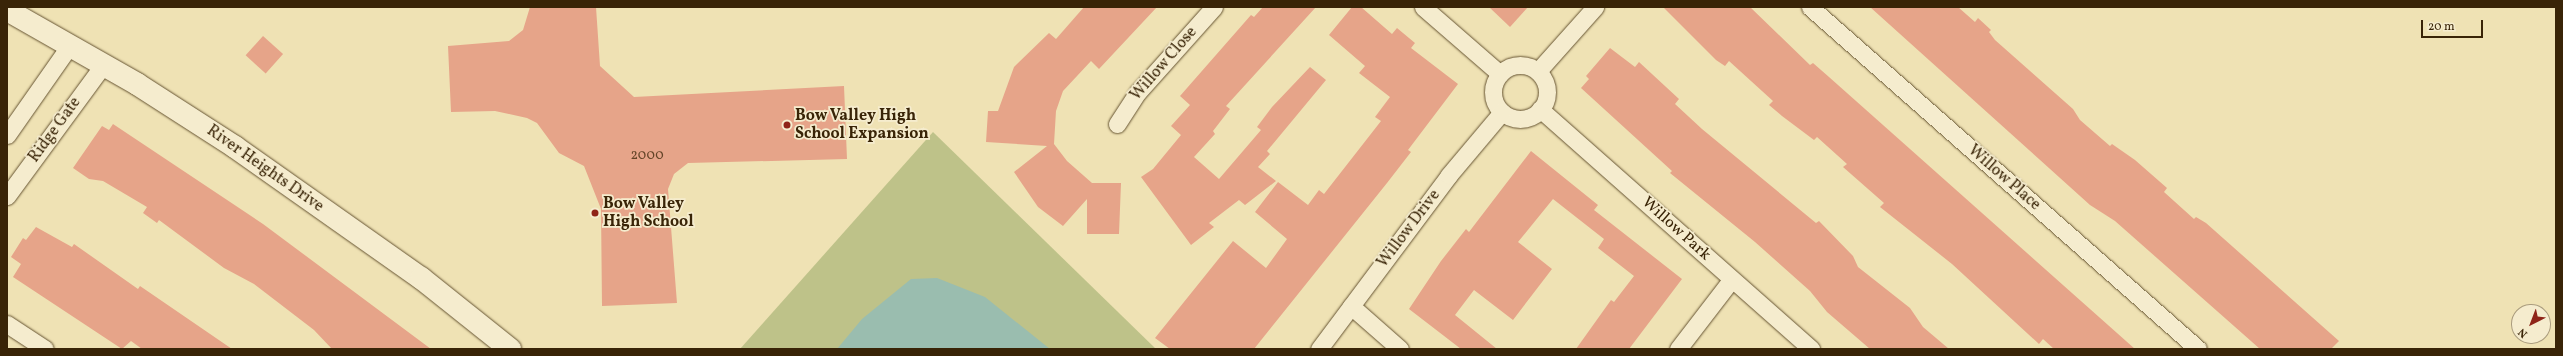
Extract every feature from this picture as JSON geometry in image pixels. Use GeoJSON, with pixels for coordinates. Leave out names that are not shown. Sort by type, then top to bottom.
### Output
{"type":"FeatureCollection","features":[{"type":"Feature","properties":{"kind":"street","name":"Willow Close"},"geometry":{"type":"LineString","coordinates":[[1117,124],[1138,92],[1214,7]]}},
{"type":"Feature","properties":{"kind":"street"},"geometry":{"type":"LineString","coordinates":[[1424,7],[1500,74]]}},
{"type":"Feature","properties":{"kind":"street"},"geometry":{"type":"LineString","coordinates":[[1538,71],[1595,7]]}},
{"type":"Feature","properties":{"kind":"street","name":"Willow Place"},"geometry":{"type":"LineString","coordinates":[[1810,7],[2198,349]]}},
{"type":"Feature","properties":{"kind":"street","name":"River Heights Drive"},"geometry":{"type":"LineString","coordinates":[[7,10],[104,64],[254,161],[421,278],[510,349]]}},
{"type":"Feature","properties":{"kind":"street"},"geometry":{"type":"LineString","coordinates":[[7,135],[70,45]]}},
{"type":"Feature","properties":{"kind":"street","name":"Ridge Gate"},"geometry":{"type":"LineString","coordinates":[[7,196],[104,64]]}},
{"type":"Feature","properties":{"kind":"street"},"geometry":{"type":"LineString","coordinates":[[1514,65],[1538,71],[1546,89],[1540,109],[1519,118],[1502,112],[1493,90],[1500,74],[1514,65]]}},
{"type":"Feature","properties":{"kind":"street","name":"Willow Park"},"geometry":{"type":"LineString","coordinates":[[1540,109],[1811,349]]}},
{"type":"Feature","properties":{"kind":"street","name":"Willow Drive"},"geometry":{"type":"LineString","coordinates":[[1319,349],[1449,175],[1502,112]]}},
{"type":"Feature","properties":{"kind":"street"},"geometry":{"type":"LineString","coordinates":[[1678,349],[1732,279]]}},
{"type":"Feature","properties":{"kind":"street"},"geometry":{"type":"LineString","coordinates":[[1352,306],[1400,349]]}},
{"type":"Feature","properties":{"kind":"street"},"geometry":{"type":"LineString","coordinates":[[7,324],[45,349]]}},
{"type":"Feature","properties":{"kind":"green space"},"geometry":{"type":"Polygon","coordinates":[[[933,132],[1156,349],[740,349],[933,132]]]}},
{"type":"Feature","properties":{"kind":"shaded area"},"geometry":{"type":"Polygon","coordinates":[[[937,278],[985,297],[1050,349],[837,349],[862,319],[911,279],[937,278]]]}},
{"type":"Feature","properties":{"kind":"building","name":"Bow Valley High School"},"geometry":{"type":"Polygon","coordinates":[[[530,7],[596,7],[600,66],[634,97],[844,86],[847,159],[688,163],[674,174],[668,189],[677,303],[602,306],[601,209],[584,166],[559,153],[537,123],[527,118],[495,111],[451,112],[448,46],[509,41],[523,30],[530,7]]]}},
{"type":"Feature","properties":{"kind":"building"},"geometry":{"type":"Polygon","coordinates":[[[1084,7],[1157,7],[1099,69],[1091,61],[1063,91],[1056,111],[1054,144],[1067,161],[1092,183],[1121,183],[1119,234],[1087,234],[1087,199],[1063,226],[1038,207],[1014,172],[1047,146],[986,142],[988,111],[998,111],[1014,67],[1049,33],[1056,39],[1084,7]]]}},
{"type":"Feature","properties":{"kind":"building"},"geometry":{"type":"Polygon","coordinates":[[[1263,7],[1316,7],[1226,106],[1230,109],[1213,131],[1215,134],[1194,157],[1219,179],[1261,130],[1257,127],[1272,107],[1310,67],[1326,80],[1267,151],[1270,154],[1258,167],[1276,181],[1245,205],[1239,200],[1209,223],[1214,227],[1191,245],[1141,177],[1153,169],[1181,135],[1171,126],[1190,105],[1180,96],[1251,15],[1254,17],[1263,7]]]}},
{"type":"Feature","properties":{"kind":"building"},"geometry":{"type":"Polygon","coordinates":[[[1352,7],[1361,7],[1392,34],[1397,28],[1415,43],[1411,48],[1458,84],[1408,150],[1411,152],[1254,349],[1170,349],[1155,338],[1233,241],[1266,268],[1287,239],[1255,212],[1278,182],[1308,205],[1319,190],[1324,194],[1381,121],[1375,117],[1390,97],[1359,73],[1365,66],[1329,35],[1352,7]]]}},
{"type":"Feature","properties":{"kind":"building"},"geometry":{"type":"Polygon","coordinates":[[[1489,7],[1528,7],[1510,27],[1489,7]]]}},
{"type":"Feature","properties":{"kind":"building"},"geometry":{"type":"Polygon","coordinates":[[[1663,7],[1750,7],[1810,65],[1813,63],[2135,349],[2054,349],[2043,339],[2039,344],[1952,264],[1880,207],[1884,203],[1843,167],[1847,164],[1817,137],[1814,140],[1782,116],[1769,105],[1773,101],[1729,61],[1725,66],[1716,60],[1663,7]]]}},
{"type":"Feature","properties":{"kind":"building"},"geometry":{"type":"Polygon","coordinates":[[[1870,7],[1958,7],[1975,22],[1978,18],[1991,30],[1989,32],[1995,40],[2073,109],[2080,120],[2110,146],[2112,144],[2135,160],[2167,188],[2164,192],[2194,219],[2196,217],[2206,223],[2339,341],[2331,349],[2260,349],[2115,221],[2090,205],[1870,7]]]}},
{"type":"Feature","properties":{"kind":"building"},"geometry":{"type":"Polygon","coordinates":[[[263,36],[283,54],[266,73],[246,55],[263,36]]]}},
{"type":"Feature","properties":{"kind":"building"},"geometry":{"type":"Polygon","coordinates":[[[1610,48],[1635,67],[1639,62],[1679,99],[1675,104],[1702,129],[1816,223],[1819,221],[1853,256],[1858,267],[1910,308],[1923,327],[1949,349],[1870,349],[1827,312],[1810,291],[1755,242],[1670,173],[1672,171],[1581,88],[1589,79],[1586,76],[1610,48]]]}},
{"type":"Feature","properties":{"kind":"building"},"geometry":{"type":"Polygon","coordinates":[[[113,124],[263,224],[431,349],[332,349],[314,330],[254,284],[224,268],[159,220],[157,223],[143,213],[147,207],[103,181],[89,179],[73,168],[102,126],[109,130],[113,124]]]}},
{"type":"Feature","properties":{"kind":"building"},"geometry":{"type":"Polygon","coordinates":[[[1531,151],[1598,205],[1594,210],[1682,279],[1629,349],[1576,349],[1611,300],[1614,302],[1634,276],[1598,248],[1604,239],[1553,199],[1518,242],[1552,269],[1513,320],[1474,290],[1455,315],[1497,349],[1461,349],[1409,309],[1441,261],[1466,229],[1469,232],[1531,151]]]}},
{"type":"Feature","properties":{"kind":"building"},"geometry":{"type":"Polygon","coordinates":[[[36,227],[72,247],[74,244],[138,289],[140,286],[232,349],[142,349],[131,341],[122,349],[13,277],[21,264],[11,257],[23,238],[26,240],[36,227]]]}},
{"type":"Feature","properties":{"kind":"place","name":"Bow Valley High School Expansion"},"geometry":{"type":"Point","coordinates":[787,125]}},
{"type":"Feature","properties":{"kind":"place","name":"Bow Valley High School"},"geometry":{"type":"Point","coordinates":[595,213]}}]}
